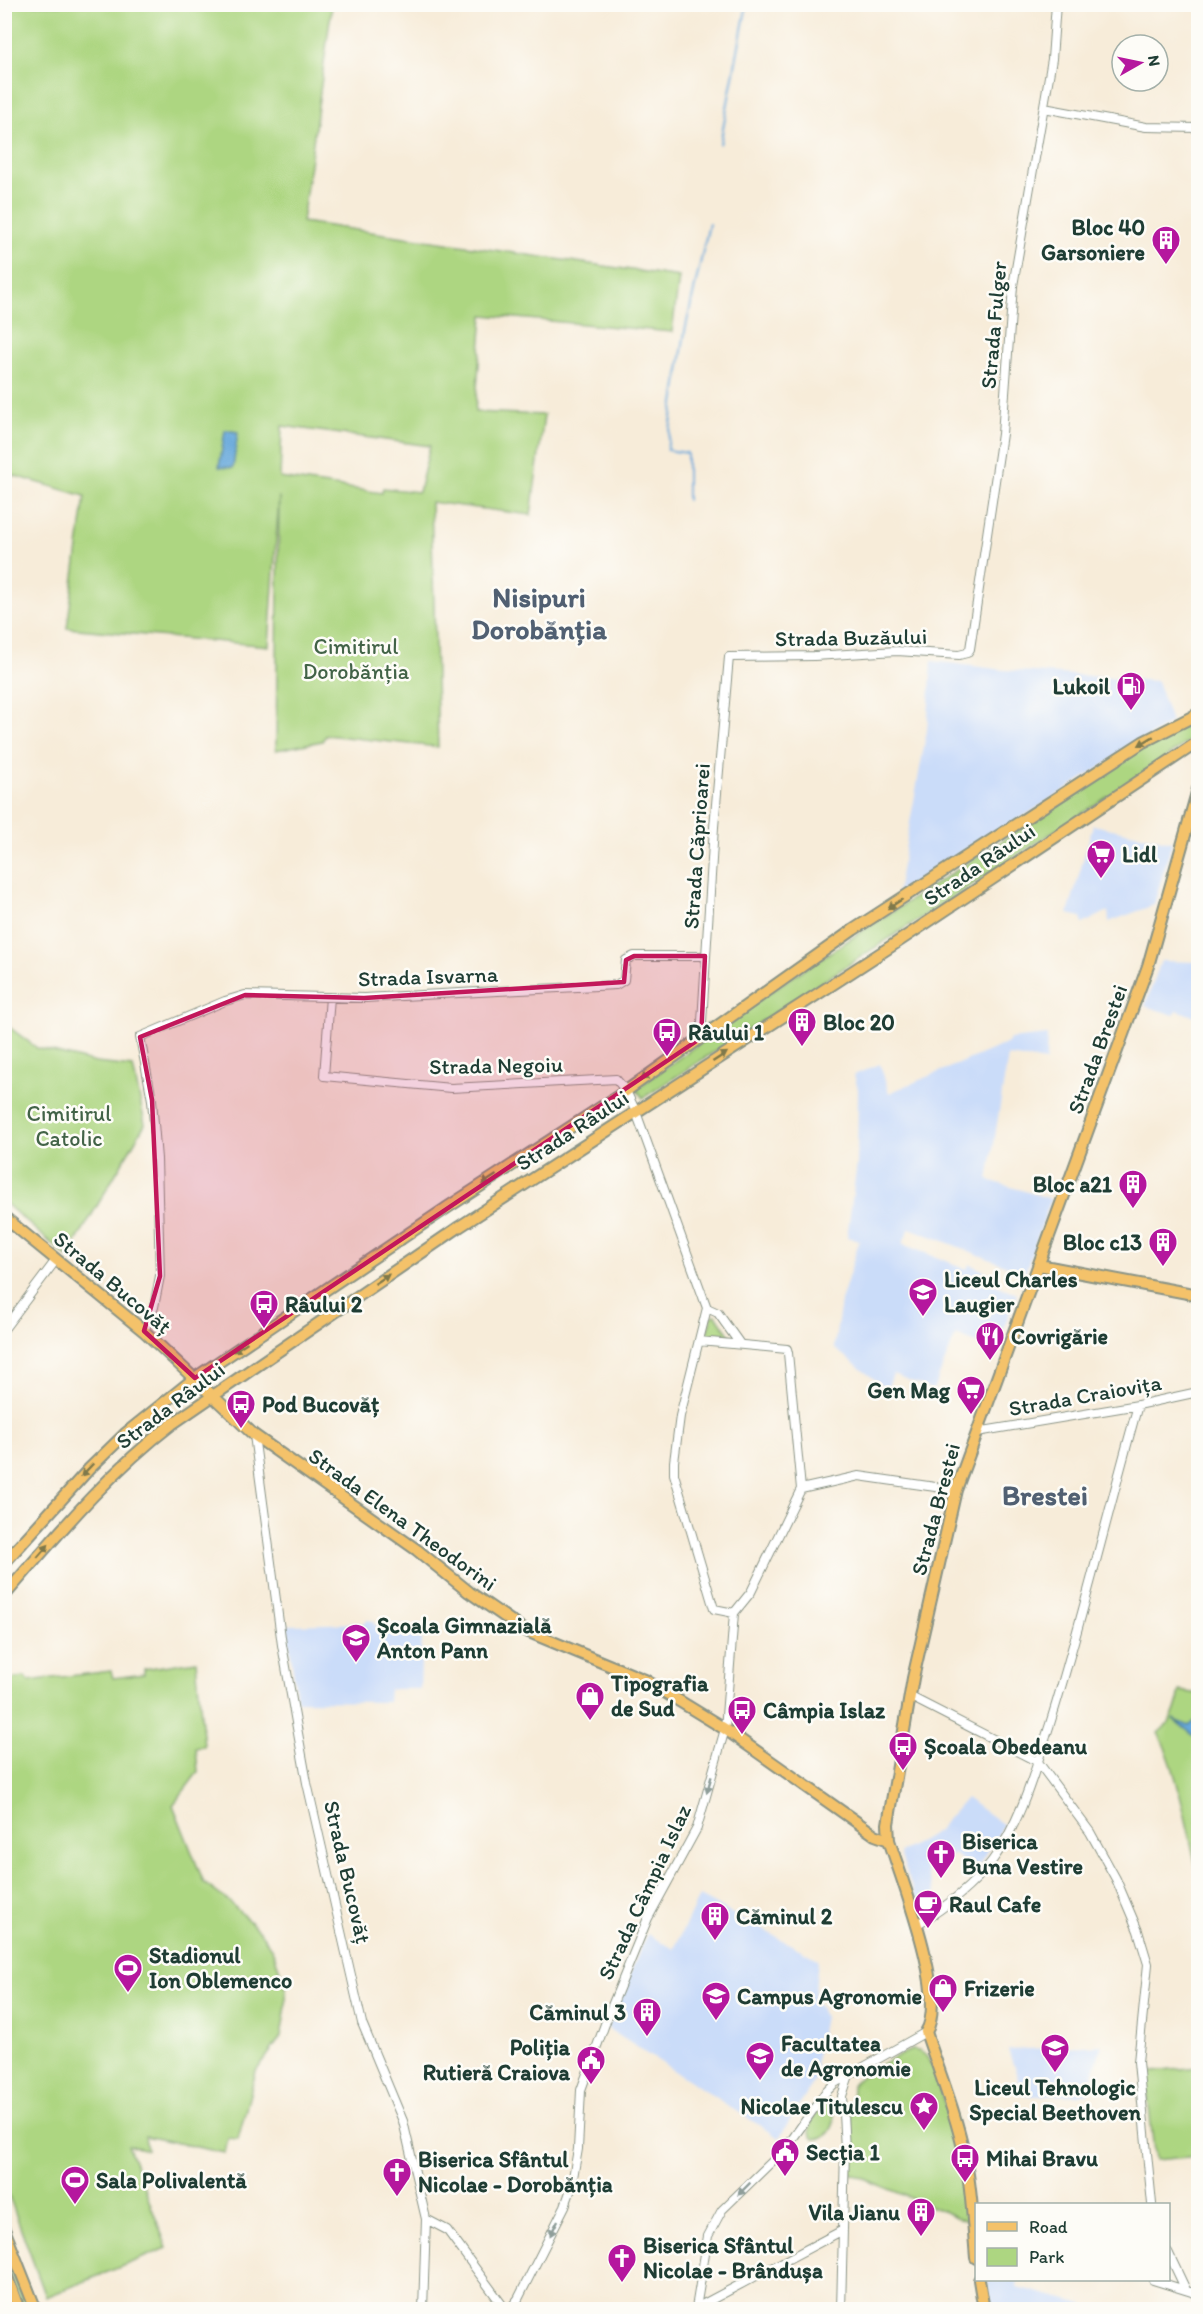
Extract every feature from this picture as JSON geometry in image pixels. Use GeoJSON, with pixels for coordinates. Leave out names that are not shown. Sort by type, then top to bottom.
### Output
{"type":"FeatureCollection","features":[{"type":"Feature","properties":{"kind":"main road","name":"Strada Râului"},"geometry":{"type":"LineString","coordinates":[[4,1563],[89,1468],[125,1434],[195,1378],[626,1090],[854,930],[1143,742],[1198,714]]}},
{"type":"Feature","properties":{"kind":"main road","name":"Strada Râului"},"geometry":{"type":"LineString","coordinates":[[4,1596],[105,1482],[154,1437],[212,1395],[459,1227],[1196,746]]}},
{"type":"Feature","properties":{"kind":"main road","name":"Strada Brestei"},"geometry":{"type":"LineString","coordinates":[[926,2032],[931,2024],[933,2003],[926,1961],[889,1840],[888,1824],[909,1696],[956,1490],[1148,966],[1198,789]]}},
{"type":"Feature","properties":{"kind":"main road","name":"Strada Bucovăț"},"geometry":{"type":"LineString","coordinates":[[4,1217],[144,1331],[212,1395]]}},
{"type":"Feature","properties":{"kind":"main road"},"geometry":{"type":"LineString","coordinates":[[1039,1265],[1198,1295]]}},
{"type":"Feature","properties":{"kind":"main road"},"geometry":{"type":"LineString","coordinates":[[1018,1324],[1028,1316],[1042,1276],[1053,1271],[1065,1270]]}},
{"type":"Feature","properties":{"kind":"main road","name":"Strada Elena Theodorini"},"geometry":{"type":"LineString","coordinates":[[212,1395],[254,1435],[417,1550],[469,1592],[524,1630],[645,1680],[725,1729],[876,1835],[889,1840]]}},
{"type":"Feature","properties":{"kind":"main road"},"geometry":{"type":"LineString","coordinates":[[926,2032],[960,2133],[975,2219]]}},
{"type":"Feature","properties":{"kind":"main road"},"geometry":{"type":"LineString","coordinates":[[4,2229],[36,2310]]}},
{"type":"Feature","properties":{"kind":"main road"},"geometry":{"type":"LineString","coordinates":[[4,2269],[19,2310]]}},
{"type":"Feature","properties":{"kind":"main road"},"geometry":{"type":"LineString","coordinates":[[979,2281],[984,2310]]}},
{"type":"Feature","properties":{"kind":"street","name":"Strada Fulger"},"geometry":{"type":"LineString","coordinates":[[970,649],[999,464],[1013,286],[1053,59],[1056,4]]}},
{"type":"Feature","properties":{"kind":"street"},"geometry":{"type":"LineString","coordinates":[[1044,108],[1146,127],[1198,128]]}},
{"type":"Feature","properties":{"kind":"street","name":"Strada Buzăului"},"geometry":{"type":"LineString","coordinates":[[729,657],[814,656],[897,651],[959,655],[967,653],[970,649]]}},
{"type":"Feature","properties":{"kind":"street","name":"Strada Căprioarei"},"geometry":{"type":"LineString","coordinates":[[701,1038],[705,956],[729,657]]}},
{"type":"Feature","properties":{"kind":"street","name":"Strada Isvarna"},"geometry":{"type":"LineString","coordinates":[[144,1331],[154,1307],[160,1276],[157,1160],[152,1100],[140,1037],[225,1001],[246,995],[330,997],[445,995],[616,985],[624,980],[626,960],[634,956],[705,956]]}},
{"type":"Feature","properties":{"kind":"street","name":"Strada Negoiu"},"geometry":{"type":"LineString","coordinates":[[330,997],[324,1076],[451,1088],[611,1078],[616,1079],[626,1090]]}},
{"type":"Feature","properties":{"kind":"street"},"geometry":{"type":"LineString","coordinates":[[626,1090],[707,1308],[680,1416],[675,1444],[674,1474],[714,1609],[734,1613],[752,1592],[801,1489],[788,1353],[786,1349],[699,1341]]}},
{"type":"Feature","properties":{"kind":"street"},"geometry":{"type":"LineString","coordinates":[[4,1329],[56,1260]]}},
{"type":"Feature","properties":{"kind":"street"},"geometry":{"type":"LineString","coordinates":[[707,1308],[718,1313],[740,1344]]}},
{"type":"Feature","properties":{"kind":"street","name":"Strada Craiovița"},"geometry":{"type":"LineString","coordinates":[[977,1432],[1138,1405],[1198,1392]]}},
{"type":"Feature","properties":{"kind":"street"},"geometry":{"type":"LineString","coordinates":[[916,1925],[970,1887],[994,1859],[1014,1822],[1038,1762],[1074,1647],[1138,1405]]}},
{"type":"Feature","properties":{"kind":"street","name":"Strada Bucovăț"},"geometry":{"type":"LineString","coordinates":[[254,1435],[284,1656],[307,1783],[362,2023],[403,2121],[426,2219],[423,2310]]}},
{"type":"Feature","properties":{"kind":"street"},"geometry":{"type":"LineString","coordinates":[[801,1489],[859,1476],[956,1490]]}},
{"type":"Feature","properties":{"kind":"street","name":"Strada Câmpia Islaz"},"geometry":{"type":"LineString","coordinates":[[508,2310],[518,2299],[565,2206],[571,2188],[578,2149],[581,2090],[609,2013],[648,1918],[697,1828],[725,1729],[734,1613]]}},
{"type":"Feature","properties":{"kind":"street"},"geometry":{"type":"LineString","coordinates":[[909,1696],[1038,1762],[1090,1832],[1116,1880],[1146,1954],[1148,1974],[1138,2062],[1152,2203]]}},
{"type":"Feature","properties":{"kind":"street"},"geometry":{"type":"LineString","coordinates":[[694,2309],[708,2236],[722,2210],[786,2148],[825,2093],[835,2083],[926,2032]]}},
{"type":"Feature","properties":{"kind":"street"},"geometry":{"type":"LineString","coordinates":[[841,2310],[843,2096],[850,2074]]}},
{"type":"Feature","properties":{"kind":"street"},"geometry":{"type":"LineString","coordinates":[[426,2219],[447,2230],[508,2310]]}},
{"type":"Feature","properties":{"kind":"street"},"geometry":{"type":"LineString","coordinates":[[694,2309],[843,2230]]}},
{"type":"Feature","properties":{"kind":"street"},"geometry":{"type":"LineString","coordinates":[[1170,2256],[1186,2290]]}},
{"type":"Feature","properties":{"kind":"street"},"geometry":{"type":"LineString","coordinates":[[1156,2281],[1198,2294]]}},
{"type":"Feature","properties":{"kind":"highlighted area"},"geometry":{"type":"Polygon","coordinates":[[[634,956],[705,956],[701,1038],[195,1378],[144,1331],[160,1276],[152,1100],[140,1037],[245,995],[364,998],[624,982],[626,960],[634,956]]]}},
{"type":"Feature","properties":{"kind":"shaded area"},"geometry":{"type":"Polygon","coordinates":[[[932,661],[1004,670],[1157,681],[1171,722],[896,898],[927,730],[932,661]]]}},
{"type":"Feature","properties":{"kind":"shaded area"},"geometry":{"type":"Polygon","coordinates":[[[1093,825],[1172,842],[1154,905],[1109,922],[1108,911],[1083,924],[1081,917],[1068,914],[1093,825]]]}},
{"type":"Feature","properties":{"kind":"shaded area"},"geometry":{"type":"Polygon","coordinates":[[[1161,961],[1198,962],[1198,1018],[1177,1010],[1174,1015],[1145,1006],[1161,961]]]}},
{"type":"Feature","properties":{"kind":"shaded area"},"geometry":{"type":"Polygon","coordinates":[[[1047,1035],[1046,1061],[1008,1056],[988,1180],[1051,1199],[1025,1273],[910,1228],[902,1244],[967,1269],[969,1264],[996,1276],[994,1284],[1017,1294],[995,1350],[956,1335],[933,1390],[893,1374],[887,1389],[834,1348],[841,1301],[859,1241],[847,1237],[857,1163],[858,1089],[854,1075],[880,1064],[889,1093],[1008,1043],[1010,1039],[1047,1035]]]}},
{"type":"Feature","properties":{"kind":"shaded area","name":"Școala Gimnazială Anton Pann"},"geometry":{"type":"Polygon","coordinates":[[[367,1620],[374,1621],[374,1625],[410,1626],[412,1637],[422,1638],[420,1689],[389,1689],[388,1702],[297,1701],[287,1625],[365,1623],[367,1620]]]}},
{"type":"Feature","properties":{"kind":"shaded area"},"geometry":{"type":"Polygon","coordinates":[[[966,1798],[1004,1825],[974,1873],[955,1854],[925,1866],[936,1899],[918,1905],[900,1853],[937,1831],[966,1798]]]}},
{"type":"Feature","properties":{"kind":"shaded area","name":"Campus Agronomie"},"geometry":{"type":"Polygon","coordinates":[[[699,1896],[818,1959],[814,2001],[820,2007],[824,2017],[815,2064],[819,2073],[779,2138],[607,2028],[647,1934],[674,1949],[699,1896]]]}},
{"type":"Feature","properties":{"kind":"shaded area","name":"Liceul Tehnologic Special Beethoven"},"geometry":{"type":"Polygon","coordinates":[[[1102,2045],[1087,2095],[1024,2096],[1008,2050],[1102,2045]]]}},
{"type":"Feature","properties":{"kind":"shaded area"},"geometry":{"type":"Polygon","coordinates":[[[987,2281],[1018,2281],[1017,2287],[1087,2305],[1085,2309],[992,2309],[987,2281]]]}},
{"type":"Feature","properties":{"kind":"green space","name":"Cimitirul Dorobănția"},"geometry":{"type":"Polygon","coordinates":[[[4,5],[332,5],[302,222],[679,277],[672,332],[483,315],[475,412],[544,415],[531,515],[431,502],[438,747],[326,735],[322,741],[276,750],[279,496],[269,646],[67,628],[85,496],[5,473],[4,5]],[[282,426],[280,478],[382,493],[383,488],[419,492],[430,446],[282,426]]]}},
{"type":"Feature","properties":{"kind":"green space"},"geometry":{"type":"Polygon","coordinates":[[[1197,723],[1196,736],[1132,781],[643,1098],[636,1089],[783,983],[1157,738],[1197,723]]]}},
{"type":"Feature","properties":{"kind":"green space","name":"Cimitirul Catolic"},"geometry":{"type":"Polygon","coordinates":[[[5,1024],[37,1048],[96,1063],[133,1067],[145,1124],[67,1257],[5,1203],[5,1024]]]}},
{"type":"Feature","properties":{"kind":"green space"},"geometry":{"type":"Polygon","coordinates":[[[716,1315],[730,1336],[728,1340],[705,1338],[712,1316],[716,1315]]]}},
{"type":"Feature","properties":{"kind":"green space"},"geometry":{"type":"Polygon","coordinates":[[[196,1661],[204,1746],[196,1748],[198,1772],[173,1805],[204,1883],[232,1904],[260,1932],[272,1949],[286,1987],[286,2006],[281,2037],[256,2071],[238,2139],[228,2138],[225,2153],[145,2136],[147,2150],[128,2145],[167,2248],[46,2297],[5,2185],[5,1680],[25,1677],[28,1681],[111,1671],[113,1678],[144,1674],[144,1669],[196,1661]]]}},
{"type":"Feature","properties":{"kind":"green space"},"geometry":{"type":"Polygon","coordinates":[[[1180,1691],[1198,1694],[1198,1874],[1177,1782],[1158,1733],[1173,1714],[1180,1691]]]}},
{"type":"Feature","properties":{"kind":"green space"},"geometry":{"type":"Polygon","coordinates":[[[911,2050],[924,2054],[932,2066],[957,2151],[967,2221],[850,2173],[852,2086],[856,2080],[870,2070],[911,2050]]]}},
{"type":"Feature","properties":{"kind":"green space"},"geometry":{"type":"Polygon","coordinates":[[[1198,2067],[1198,2156],[1155,2160],[1145,2073],[1198,2067]]]}},
{"type":"Feature","properties":{"kind":"green space"},"geometry":{"type":"Polygon","coordinates":[[[822,2104],[831,2104],[833,2110],[834,2122],[830,2132],[814,2139],[810,2126],[822,2104]]]}},
{"type":"Feature","properties":{"kind":"green space"},"geometry":{"type":"Polygon","coordinates":[[[4,2241],[31,2309],[24,2309],[5,2261],[4,2241]]]}},
{"type":"Feature","properties":{"kind":"water"},"geometry":{"type":"Polygon","coordinates":[[[225,430],[238,432],[233,468],[219,467],[225,430]]]}},
{"type":"Feature","properties":{"kind":"water"},"geometry":{"type":"Polygon","coordinates":[[[1173,1719],[1189,1726],[1195,1721],[1198,1722],[1198,1739],[1173,1719]]]}},
{"type":"Feature","properties":{"kind":"waterway"},"geometry":{"type":"LineString","coordinates":[[720,144],[747,4]]}},
{"type":"Feature","properties":{"kind":"waterway"},"geometry":{"type":"LineString","coordinates":[[687,500],[687,453],[667,450],[685,331],[709,224]]}},
{"type":"Feature","properties":{"kind":"place","name":"Bloc 40 Garsoniere"},"geometry":{"type":"Point","coordinates":[1166,266]}},
{"type":"Feature","properties":{"kind":"place","name":"Lukoil"},"geometry":{"type":"Point","coordinates":[1131,712]}},
{"type":"Feature","properties":{"kind":"place","name":"Lidl"},"geometry":{"type":"Point","coordinates":[1101,880]}},
{"type":"Feature","properties":{"kind":"place","name":"Bloc 20"},"geometry":{"type":"Point","coordinates":[802,1048]}},
{"type":"Feature","properties":{"kind":"place","name":"Râului 1"},"geometry":{"type":"Point","coordinates":[667,1058]}},
{"type":"Feature","properties":{"kind":"place","name":"Bloc a21"},"geometry":{"type":"Point","coordinates":[1133,1210]}},
{"type":"Feature","properties":{"kind":"place","name":"Bloc c13"},"geometry":{"type":"Point","coordinates":[1163,1268]}},
{"type":"Feature","properties":{"kind":"place","name":"Liceul Charles Laugier"},"geometry":{"type":"Point","coordinates":[923,1318]}},
{"type":"Feature","properties":{"kind":"place","name":"Râului 2"},"geometry":{"type":"Point","coordinates":[264,1330]}},
{"type":"Feature","properties":{"kind":"place","name":"Covrigărie"},"geometry":{"type":"Point","coordinates":[990,1362]}},
{"type":"Feature","properties":{"kind":"place","name":"Gen Mag"},"geometry":{"type":"Point","coordinates":[971,1416]}},
{"type":"Feature","properties":{"kind":"place","name":"Pod Bucovăț"},"geometry":{"type":"Point","coordinates":[241,1430]}},
{"type":"Feature","properties":{"kind":"place","name":"Școala Gimnazială Anton Pann"},"geometry":{"type":"Point","coordinates":[356,1664]}},
{"type":"Feature","properties":{"kind":"place","name":"Tipografia de Sud"},"geometry":{"type":"Point","coordinates":[590,1722]}},
{"type":"Feature","properties":{"kind":"place","name":"Câmpia Islaz"},"geometry":{"type":"Point","coordinates":[742,1736]}},
{"type":"Feature","properties":{"kind":"place","name":"Școala Obedeanu"},"geometry":{"type":"Point","coordinates":[903,1772]}},
{"type":"Feature","properties":{"kind":"place","name":"Biserica Buna Vestire"},"geometry":{"type":"Point","coordinates":[941,1880]}},
{"type":"Feature","properties":{"kind":"place","name":"Raul Cafe"},"geometry":{"type":"Point","coordinates":[928,1930]}},
{"type":"Feature","properties":{"kind":"place","name":"Căminul 2"},"geometry":{"type":"Point","coordinates":[715,1942]}},
{"type":"Feature","properties":{"kind":"place","name":"Stadionul Ion Oblemenco"},"geometry":{"type":"Point","coordinates":[128,1994]}},
{"type":"Feature","properties":{"kind":"place","name":"Frizerie"},"geometry":{"type":"Point","coordinates":[943,2014]}},
{"type":"Feature","properties":{"kind":"place","name":"Campus Agronomie"},"geometry":{"type":"Point","coordinates":[716,2022]}},
{"type":"Feature","properties":{"kind":"place","name":"Căminul 3"},"geometry":{"type":"Point","coordinates":[647,2038]}},
{"type":"Feature","properties":{"kind":"place","name":"Liceul Tehnologic Special Beethoven"},"geometry":{"type":"Point","coordinates":[1055,2074]}},
{"type":"Feature","properties":{"kind":"place","name":"Facultatea de Agronomie"},"geometry":{"type":"Point","coordinates":[760,2082]}},
{"type":"Feature","properties":{"kind":"place","name":"Poliția Rutieră Craiova"},"geometry":{"type":"Point","coordinates":[591,2086]}},
{"type":"Feature","properties":{"kind":"place","name":"Nicolae Titulescu"},"geometry":{"type":"Point","coordinates":[924,2132]}},
{"type":"Feature","properties":{"kind":"place","name":"Secția 1"},"geometry":{"type":"Point","coordinates":[785,2178]}},
{"type":"Feature","properties":{"kind":"place","name":"Mihai Bravu"},"geometry":{"type":"Point","coordinates":[965,2184]}},
{"type":"Feature","properties":{"kind":"place","name":"Biserica Sfântul Nicolae - Dorobănția"},"geometry":{"type":"Point","coordinates":[397,2198]}},
{"type":"Feature","properties":{"kind":"place","name":"Sala Polivalentă"},"geometry":{"type":"Point","coordinates":[75,2206]}},
{"type":"Feature","properties":{"kind":"place","name":"Vila Jianu"},"geometry":{"type":"Point","coordinates":[921,2238]}},
{"type":"Feature","properties":{"kind":"place","name":"Biserica Sfântul Nicolae - Brândușa"},"geometry":{"type":"Point","coordinates":[622,2284]}},
{"type":"Feature","properties":{"kind":"district","name":"Nisipuri Dorobănția"},"geometry":{"type":"Point","coordinates":[539,613]}},
{"type":"Feature","properties":{"kind":"district","name":"Brestei"},"geometry":{"type":"Point","coordinates":[1045,1495]}}]}
